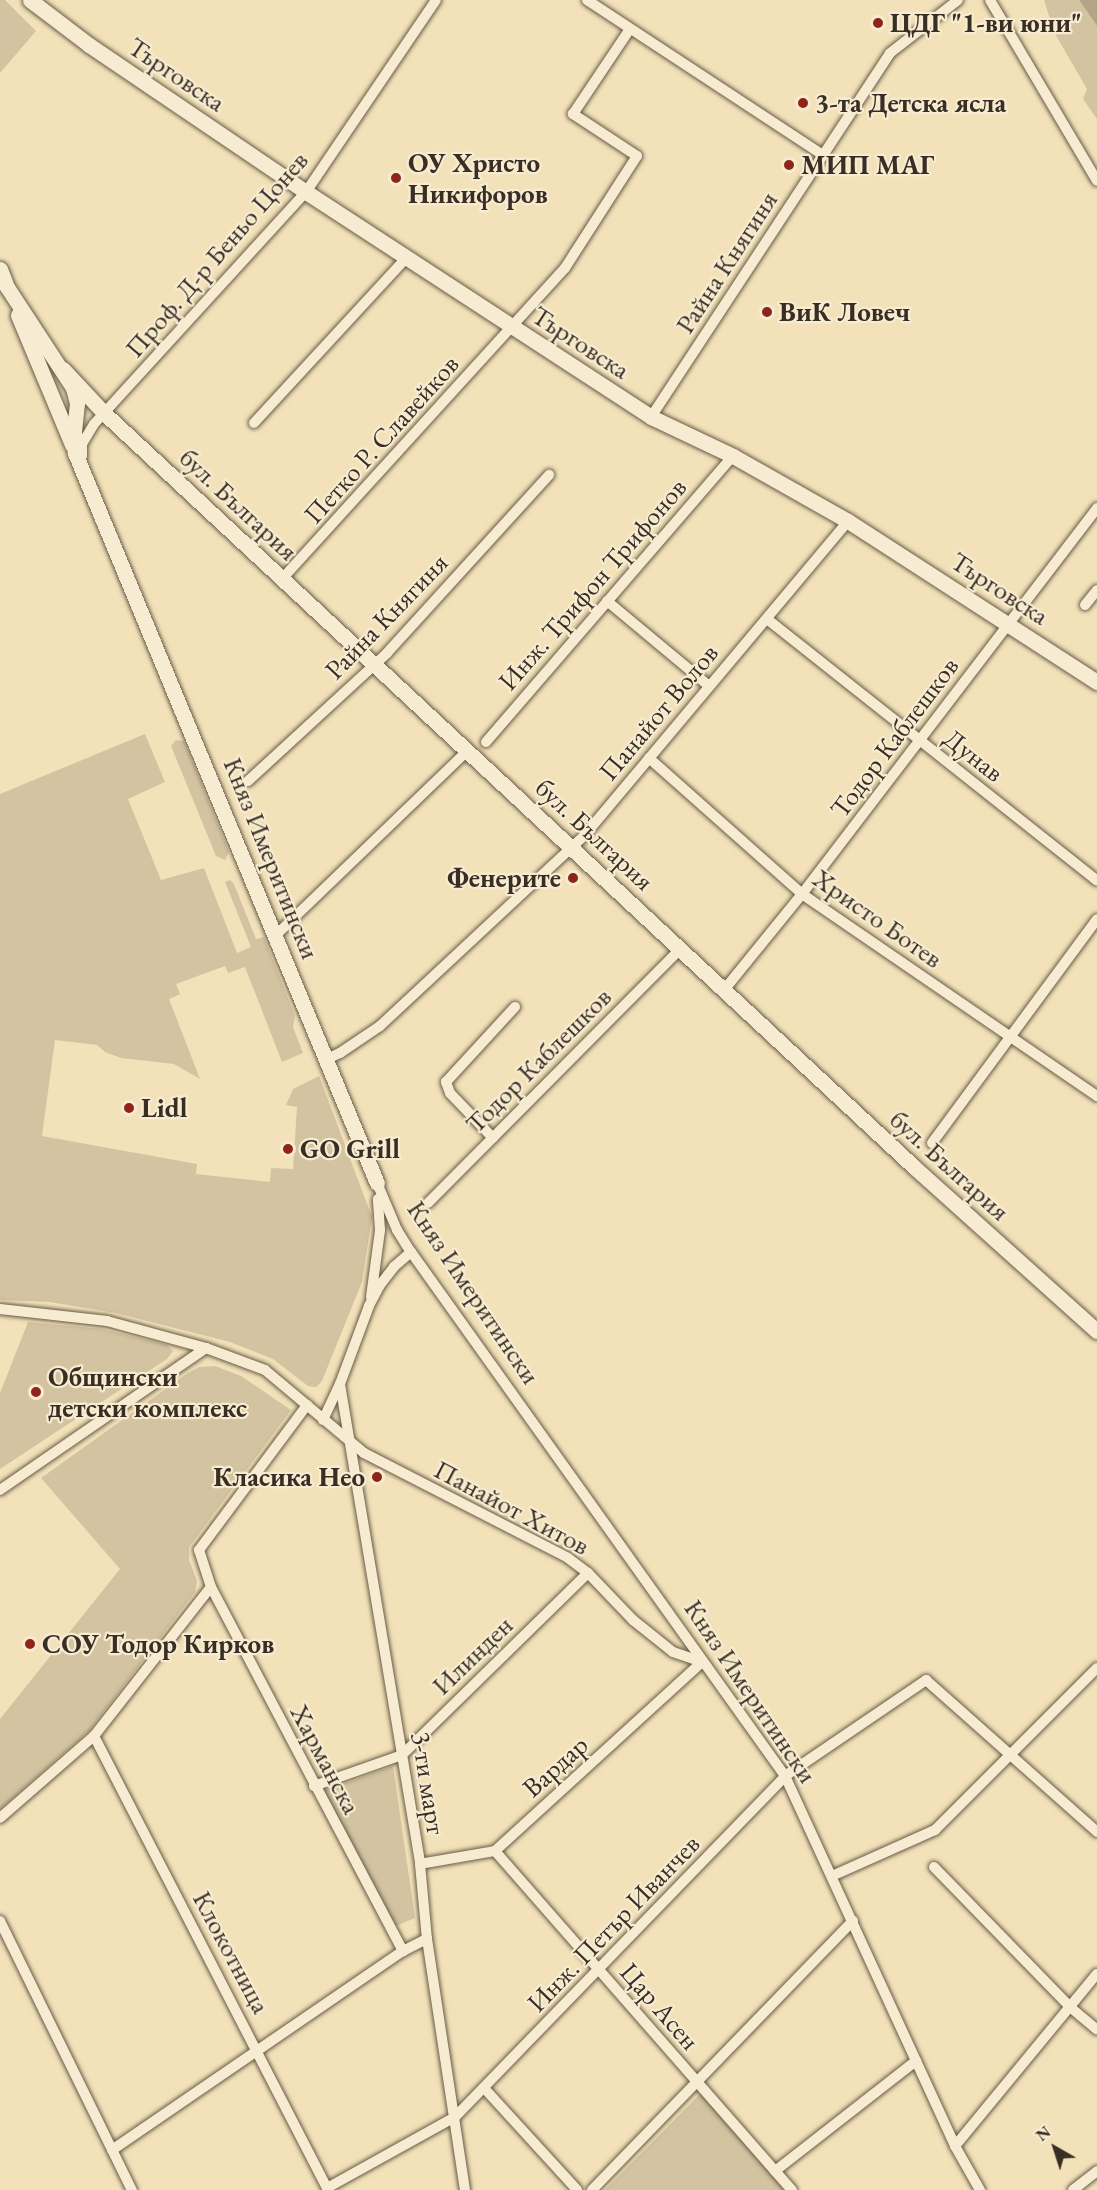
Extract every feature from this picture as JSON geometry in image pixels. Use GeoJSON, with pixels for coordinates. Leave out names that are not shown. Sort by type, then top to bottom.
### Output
{"type":"FeatureCollection","features":[{"type":"Feature","properties":{"kind":"street"},"geometry":{"type":"LineString","coordinates":[[30,0],[54,20]]}},
{"type":"Feature","properties":{"kind":"street"},"geometry":{"type":"LineString","coordinates":[[38,0],[54,20]]}},
{"type":"Feature","properties":{"kind":"street","name":"Проф. Д-р Беньо Цонев"},"geometry":{"type":"LineString","coordinates":[[86,479],[82,444],[86,434],[306,192],[436,0]]}},
{"type":"Feature","properties":{"kind":"street"},"geometry":{"type":"LineString","coordinates":[[587,0],[823,155]]}},
{"type":"Feature","properties":{"kind":"street","name":"Райна Княгиня"},"geometry":{"type":"LineString","coordinates":[[651,417],[890,53],[958,0]]}},
{"type":"Feature","properties":{"kind":"street"},"geometry":{"type":"LineString","coordinates":[[990,0],[1097,181]]}},
{"type":"Feature","properties":{"kind":"street","name":"Търговска"},"geometry":{"type":"LineString","coordinates":[[54,20],[306,192],[651,417],[733,456],[848,521],[1097,682]]}},
{"type":"Feature","properties":{"kind":"street","name":"Петко Р. Славейков"},"geometry":{"type":"LineString","coordinates":[[282,579],[565,268],[637,156],[573,114],[630,29]]}},
{"type":"Feature","properties":{"kind":"street"},"geometry":{"type":"LineString","coordinates":[[254,423],[406,258]]}},
{"type":"Feature","properties":{"kind":"street","name":"Княз Имеритински"},"geometry":{"type":"LineString","coordinates":[[0,269],[7,287],[63,369],[77,403],[74,430],[75,453],[397,1230],[785,1776],[955,2146],[980,2190]]}},
{"type":"Feature","properties":{"kind":"street"},"geometry":{"type":"LineString","coordinates":[[7,287],[75,453]]}},
{"type":"Feature","properties":{"kind":"street","name":"бул. България"},"geometry":{"type":"LineString","coordinates":[[63,369],[104,413],[467,752],[572,847],[914,1167],[1097,1331]]}},
{"type":"Feature","properties":{"kind":"street","name":"Инж. Трифон Трифонов"},"geometry":{"type":"LineString","coordinates":[[486,742],[733,456]]}},
{"type":"Feature","properties":{"kind":"street","name":"Райна Княгиня"},"geometry":{"type":"LineString","coordinates":[[248,781],[375,665],[549,475]]}},
{"type":"Feature","properties":{"kind":"street","name":"Тодор Каблешков"},"geometry":{"type":"LineString","coordinates":[[724,990],[802,894],[1097,508]]}},
{"type":"Feature","properties":{"kind":"street","name":"Панайот Волов"},"geometry":{"type":"LineString","coordinates":[[327,1059],[380,1026],[572,847],[848,521]]}},
{"type":"Feature","properties":{"kind":"street"},"geometry":{"type":"LineString","coordinates":[[1085,605],[1097,590]]}},
{"type":"Feature","properties":{"kind":"street"},"geometry":{"type":"LineString","coordinates":[[607,601],[709,686]]}},
{"type":"Feature","properties":{"kind":"street","name":"Дунав"},"geometry":{"type":"LineString","coordinates":[[767,619],[1097,881]]}},
{"type":"Feature","properties":{"kind":"street"},"geometry":{"type":"LineString","coordinates":[[276,935],[467,752]]}},
{"type":"Feature","properties":{"kind":"street","name":"Христо Ботев"},"geometry":{"type":"LineString","coordinates":[[649,758],[802,894],[1097,1095]]}},
{"type":"Feature","properties":{"kind":"street"},"geometry":{"type":"LineString","coordinates":[[932,1143],[1097,919]]}},
{"type":"Feature","properties":{"kind":"street","name":"Тодор Каблешков"},"geometry":{"type":"LineString","coordinates":[[428,1203],[680,949]]}},
{"type":"Feature","properties":{"kind":"street"},"geometry":{"type":"LineString","coordinates":[[493,1138],[450,1093],[446,1082],[515,1007]]}},
{"type":"Feature","properties":{"kind":"street"},"geometry":{"type":"LineString","coordinates":[[323,1420],[340,1384],[369,1306],[380,1230],[377,1183]]}},
{"type":"Feature","properties":{"kind":"street"},"geometry":{"type":"LineString","coordinates":[[369,1306],[394,1267],[411,1252]]}},
{"type":"Feature","properties":{"kind":"street","name":"Панайот Хитов"},"geometry":{"type":"LineString","coordinates":[[0,1309],[107,1321],[206,1348],[265,1370],[364,1454],[568,1558],[588,1573],[633,1620],[673,1652],[702,1662]]}},
{"type":"Feature","properties":{"kind":"street"},"geometry":{"type":"LineString","coordinates":[[0,1490],[206,1348]]}},
{"type":"Feature","properties":{"kind":"street","name":"3-ти март"},"geometry":{"type":"LineString","coordinates":[[340,1384],[420,1864],[427,1939],[465,2190]]}},
{"type":"Feature","properties":{"kind":"street"},"geometry":{"type":"LineString","coordinates":[[0,1818],[94,1736],[211,1587],[199,1550],[307,1405]]}},
{"type":"Feature","properties":{"kind":"street","name":"Илинден"},"geometry":{"type":"LineString","coordinates":[[314,1786],[402,1755],[588,1573]]}},
{"type":"Feature","properties":{"kind":"street","name":"Харманска"},"geometry":{"type":"LineString","coordinates":[[211,1587],[403,1952]]}},
{"type":"Feature","properties":{"kind":"street","name":"Вардар"},"geometry":{"type":"LineString","coordinates":[[495,1851],[702,1662]]}},
{"type":"Feature","properties":{"kind":"street"},"geometry":{"type":"LineString","coordinates":[[832,1876],[935,1830],[1095,1675]]}},
{"type":"Feature","properties":{"kind":"street","name":"Инж. Петър Иванчев"},"geometry":{"type":"LineString","coordinates":[[328,2189],[455,2117],[785,1776],[926,1680],[1011,1755]]}},
{"type":"Feature","properties":{"kind":"street","name":"Клокотница"},"geometry":{"type":"LineString","coordinates":[[94,1736],[328,2189]]}},
{"type":"Feature","properties":{"kind":"street"},"geometry":{"type":"LineString","coordinates":[[1011,1755],[1097,1832]]}},
{"type":"Feature","properties":{"kind":"street"},"geometry":{"type":"LineString","coordinates":[[420,1864],[495,1851]]}},
{"type":"Feature","properties":{"kind":"street","name":"Цар Асен"},"geometry":{"type":"LineString","coordinates":[[495,1851],[792,2190]]}},
{"type":"Feature","properties":{"kind":"street"},"geometry":{"type":"LineString","coordinates":[[934,1868],[1070,2007],[1097,2030]]}},
{"type":"Feature","properties":{"kind":"street"},"geometry":{"type":"LineString","coordinates":[[0,1921],[132,2190]]}},
{"type":"Feature","properties":{"kind":"street"},"geometry":{"type":"LineString","coordinates":[[592,2190],[853,1921]]}},
{"type":"Feature","properties":{"kind":"street"},"geometry":{"type":"LineString","coordinates":[[112,2150],[403,1952],[427,1939]]}},
{"type":"Feature","properties":{"kind":"street"},"geometry":{"type":"LineString","coordinates":[[955,2146],[1097,1974]]}},
{"type":"Feature","properties":{"kind":"street"},"geometry":{"type":"LineString","coordinates":[[775,2171],[916,2061]]}},
{"type":"Feature","properties":{"kind":"street"},"geometry":{"type":"LineString","coordinates":[[484,2088],[577,2190]]}},
{"type":"Feature","properties":{"kind":"street"},"geometry":{"type":"LineString","coordinates":[[1073,2190],[1097,2171]]}},
{"type":"Feature","properties":{"kind":"shaded area"},"geometry":{"type":"Polygon","coordinates":[[[0,0],[5,0],[36,31],[0,73],[0,0]]]}},
{"type":"Feature","properties":{"kind":"shaded area"},"geometry":{"type":"Polygon","coordinates":[[[1044,0],[1079,0],[1097,26],[1097,119],[1083,99],[1087,89],[1054,32],[1044,0]]]}},
{"type":"Feature","properties":{"kind":"shaded area"},"geometry":{"type":"Polygon","coordinates":[[[1079,0],[1097,0],[1097,26],[1079,0]]]}},
{"type":"Feature","properties":{"kind":"shaded area"},"geometry":{"type":"Polygon","coordinates":[[[145,734],[165,782],[128,799],[161,880],[204,868],[237,953],[251,947],[225,882],[230,880],[234,884],[256,939],[264,937],[295,1016],[293,1027],[303,1053],[282,1062],[245,967],[228,973],[225,966],[176,984],[180,994],[169,999],[200,1079],[174,1064],[121,1058],[105,1052],[97,1045],[55,1040],[42,1136],[197,1164],[196,1174],[270,1182],[271,1168],[293,1169],[297,1107],[286,1105],[293,1089],[319,1076],[372,1217],[362,1282],[322,1381],[316,1387],[308,1386],[273,1359],[230,1342],[116,1313],[50,1302],[0,1300],[0,794],[145,734]]]}},
{"type":"Feature","properties":{"kind":"shaded area"},"geometry":{"type":"Polygon","coordinates":[[[176,740],[184,741],[229,852],[225,860],[216,856],[171,746],[176,740]]]}},
{"type":"Feature","properties":{"kind":"shaded area"},"geometry":{"type":"Polygon","coordinates":[[[28,1322],[102,1329],[167,1345],[173,1351],[167,1359],[0,1469],[0,1393],[28,1322]]]}},
{"type":"Feature","properties":{"kind":"shaded area"},"geometry":{"type":"Polygon","coordinates":[[[215,1366],[241,1376],[291,1410],[189,1547],[189,1560],[197,1581],[195,1592],[89,1731],[0,1809],[0,1719],[120,1569],[41,1478],[188,1373],[199,1367],[215,1366]]]}},
{"type":"Feature","properties":{"kind":"shaded area"},"geometry":{"type":"Polygon","coordinates":[[[393,1766],[415,1918],[396,1926],[324,1791],[393,1766]]]}},
{"type":"Feature","properties":{"kind":"shaded area"},"geometry":{"type":"Polygon","coordinates":[[[701,2093],[789,2190],[605,2190],[701,2093]]]}},
{"type":"Feature","properties":{"kind":"place","name":"ЦДГ \"1-ви юни\""},"geometry":{"type":"Point","coordinates":[878,23]}},
{"type":"Feature","properties":{"kind":"place","name":"3-та Детска ясла"},"geometry":{"type":"Point","coordinates":[803,103]}},
{"type":"Feature","properties":{"kind":"place","name":"МИП МАГ"},"geometry":{"type":"Point","coordinates":[789,165]}},
{"type":"Feature","properties":{"kind":"place","name":"ОУ Христо Никифоров"},"geometry":{"type":"Point","coordinates":[396,178]}},
{"type":"Feature","properties":{"kind":"place","name":"ВиК Ловеч"},"geometry":{"type":"Point","coordinates":[767,312]}},
{"type":"Feature","properties":{"kind":"place","name":"Фенерите"},"geometry":{"type":"Point","coordinates":[573,878]}},
{"type":"Feature","properties":{"kind":"place","name":"Lidl"},"geometry":{"type":"Point","coordinates":[129,1108]}},
{"type":"Feature","properties":{"kind":"place","name":"GO Grill"},"geometry":{"type":"Point","coordinates":[288,1149]}},
{"type":"Feature","properties":{"kind":"place","name":"Общински детски комплекс"},"geometry":{"type":"Point","coordinates":[36,1392]}},
{"type":"Feature","properties":{"kind":"place","name":"Класика Нео"},"geometry":{"type":"Point","coordinates":[377,1477]}},
{"type":"Feature","properties":{"kind":"place","name":"СОУ Тодор Кирков"},"geometry":{"type":"Point","coordinates":[30,1644]}}]}
